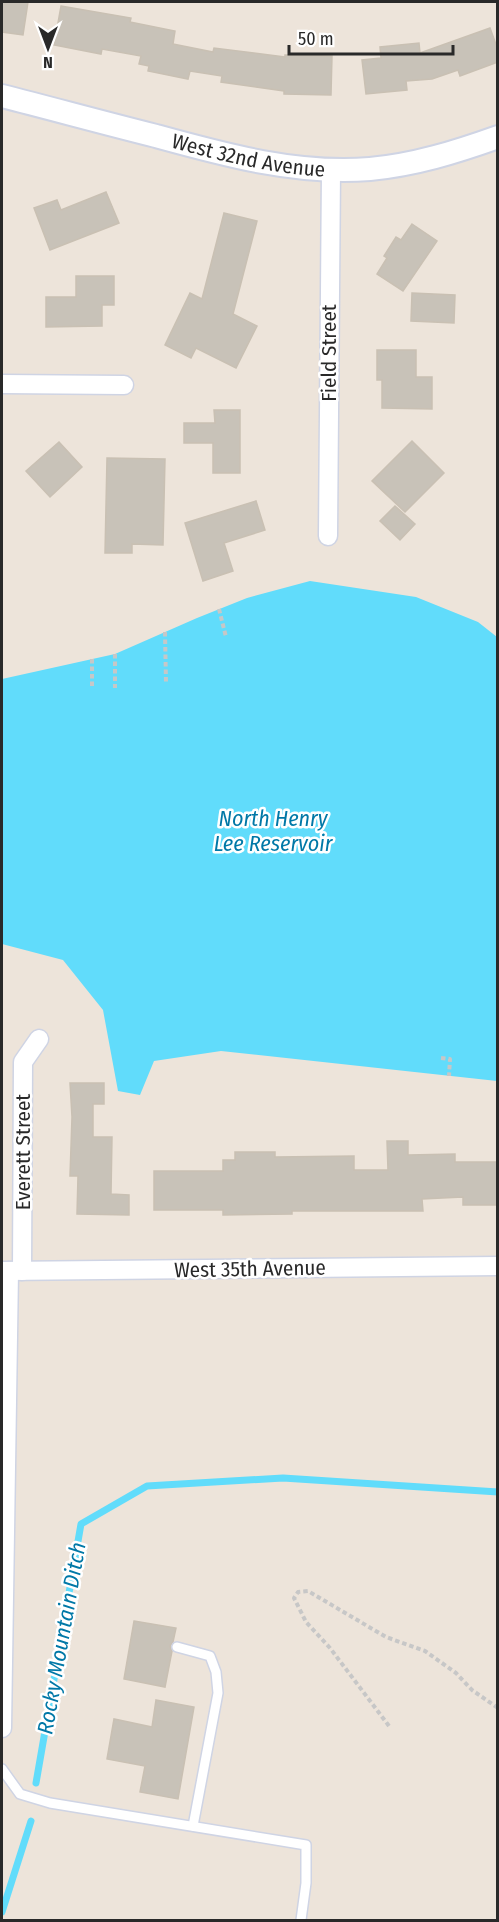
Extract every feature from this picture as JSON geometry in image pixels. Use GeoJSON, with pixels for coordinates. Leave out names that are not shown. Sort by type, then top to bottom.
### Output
{"type":"FeatureCollection","features":[{"type":"Feature","properties":{"kind":"street","name":"West 32nd Avenue"},"geometry":{"type":"LineString","coordinates":[[2,96],[219,153],[298,168],[369,169],[402,165],[448,154],[498,137]]}},
{"type":"Feature","properties":{"kind":"street","name":"Field Street"},"geometry":{"type":"LineString","coordinates":[[328,536],[330,170]]}},
{"type":"Feature","properties":{"kind":"street"},"geometry":{"type":"LineString","coordinates":[[2,384],[124,385]]}},
{"type":"Feature","properties":{"kind":"street","name":"Everett Street"},"geometry":{"type":"LineString","coordinates":[[2,1728],[11,1271],[23,1062],[39,1039]]}},
{"type":"Feature","properties":{"kind":"street","name":"West 35th Avenue"},"geometry":{"type":"LineString","coordinates":[[11,1271],[498,1266]]}},
{"type":"Feature","properties":{"kind":"lane"},"geometry":{"type":"LineString","coordinates":[[177,1647],[210,1656],[216,1672],[218,1693],[193,1826]]}},
{"type":"Feature","properties":{"kind":"lane"},"geometry":{"type":"LineString","coordinates":[[2,1769],[20,1794],[50,1803],[306,1845],[306,1883],[301,1920]]}},
{"type":"Feature","properties":{"kind":"path"},"geometry":{"type":"LineString","coordinates":[[219,609],[226,637]]}},
{"type":"Feature","properties":{"kind":"path"},"geometry":{"type":"LineString","coordinates":[[165,632],[166,683]]}},
{"type":"Feature","properties":{"kind":"path"},"geometry":{"type":"LineString","coordinates":[[115,654],[115,688]]}},
{"type":"Feature","properties":{"kind":"path"},"geometry":{"type":"LineString","coordinates":[[92,659],[92,687]]}},
{"type":"Feature","properties":{"kind":"path"},"geometry":{"type":"LineString","coordinates":[[441,1058],[450,1059],[449,1076]]}},
{"type":"Feature","properties":{"kind":"path"},"geometry":{"type":"LineString","coordinates":[[389,1726],[330,1648],[306,1622],[294,1598],[298,1592],[308,1591],[386,1637],[425,1651],[456,1673],[472,1690],[498,1708]]}},
{"type":"Feature","properties":{"kind":"water","name":"North Henry Lee Reservoir"},"geometry":{"type":"Polygon","coordinates":[[[310,581],[416,597],[478,622],[497,637],[497,1081],[221,1051],[154,1061],[140,1095],[118,1091],[103,1010],[63,960],[2,944],[2,679],[115,654],[247,598],[310,581]]]}},
{"type":"Feature","properties":{"kind":"building"},"geometry":{"type":"Polygon","coordinates":[[[2,2],[28,2],[23,35],[2,32],[2,2]]]}},
{"type":"Feature","properties":{"kind":"building"},"geometry":{"type":"Polygon","coordinates":[[[61,6],[131,18],[130,22],[175,31],[173,44],[213,52],[214,48],[285,57],[285,55],[332,56],[331,95],[284,94],[284,91],[221,82],[222,76],[190,71],[188,79],[148,71],[149,66],[139,64],[141,56],[102,49],[101,54],[54,45],[61,6]]]}},
{"type":"Feature","properties":{"kind":"building"},"geometry":{"type":"Polygon","coordinates":[[[490,28],[498,50],[498,62],[460,76],[458,70],[432,79],[406,81],[407,90],[366,94],[362,60],[381,58],[380,47],[419,43],[420,53],[490,28]]]}},
{"type":"Feature","properties":{"kind":"building"},"geometry":{"type":"Polygon","coordinates":[[[106,192],[119,223],[50,250],[34,208],[57,200],[61,210],[106,192]]]}},
{"type":"Feature","properties":{"kind":"building"},"geometry":{"type":"Polygon","coordinates":[[[224,213],[257,221],[233,314],[257,326],[236,368],[196,348],[191,358],[165,345],[190,293],[202,299],[224,213]]]}},
{"type":"Feature","properties":{"kind":"building"},"geometry":{"type":"Polygon","coordinates":[[[412,224],[437,241],[403,291],[377,274],[387,258],[384,256],[396,237],[401,240],[412,224]]]}},
{"type":"Feature","properties":{"kind":"building"},"geometry":{"type":"Polygon","coordinates":[[[76,276],[114,276],[114,305],[102,305],[102,326],[46,327],[46,297],[76,297],[76,276]]]}},
{"type":"Feature","properties":{"kind":"building"},"geometry":{"type":"Polygon","coordinates":[[[412,293],[455,295],[454,323],[411,321],[412,293]]]}},
{"type":"Feature","properties":{"kind":"building"},"geometry":{"type":"Polygon","coordinates":[[[377,350],[416,350],[416,377],[432,377],[432,409],[382,408],[382,380],[377,380],[377,350]]]}},
{"type":"Feature","properties":{"kind":"building"},"geometry":{"type":"Polygon","coordinates":[[[214,410],[240,410],[240,473],[213,473],[213,443],[184,443],[184,423],[215,423],[214,410]]]}},
{"type":"Feature","properties":{"kind":"building"},"geometry":{"type":"Polygon","coordinates":[[[412,441],[444,473],[405,512],[372,481],[412,441]]]}},
{"type":"Feature","properties":{"kind":"building"},"geometry":{"type":"Polygon","coordinates":[[[59,442],[82,467],[50,497],[26,471],[59,442]]]}},
{"type":"Feature","properties":{"kind":"building"},"geometry":{"type":"Polygon","coordinates":[[[107,458],[165,459],[163,545],[132,544],[132,553],[105,553],[107,458]]]}},
{"type":"Feature","properties":{"kind":"building"},"geometry":{"type":"Polygon","coordinates":[[[256,501],[265,530],[224,543],[233,571],[203,581],[185,523],[256,501]]]}},
{"type":"Feature","properties":{"kind":"building"},"geometry":{"type":"Polygon","coordinates":[[[395,506],[415,524],[400,540],[380,521],[395,506]]]}},
{"type":"Feature","properties":{"kind":"building"},"geometry":{"type":"Polygon","coordinates":[[[70,1083],[104,1083],[104,1104],[93,1104],[93,1137],[112,1137],[111,1194],[129,1195],[129,1215],[77,1214],[78,1176],[70,1176],[72,1117],[70,1083]]]}},
{"type":"Feature","properties":{"kind":"building"},"geometry":{"type":"Polygon","coordinates":[[[387,1141],[408,1141],[408,1155],[455,1154],[455,1162],[498,1162],[498,1205],[463,1205],[463,1197],[422,1199],[423,1211],[292,1211],[292,1214],[223,1215],[223,1210],[154,1210],[154,1171],[223,1171],[223,1160],[235,1160],[235,1152],[275,1152],[275,1157],[354,1156],[354,1170],[388,1170],[387,1141]]]}},
{"type":"Feature","properties":{"kind":"building"},"geometry":{"type":"Polygon","coordinates":[[[134,1621],[176,1628],[170,1646],[172,1651],[165,1687],[124,1679],[134,1621]]]}},
{"type":"Feature","properties":{"kind":"building"},"geometry":{"type":"Polygon","coordinates":[[[156,1700],[194,1707],[178,1799],[140,1792],[145,1766],[107,1759],[114,1719],[152,1727],[156,1700]]]}},
{"type":"Feature","properties":{"kind":"waterway","name":"Rocky Mountain Ditch"},"geometry":{"type":"LineString","coordinates":[[36,1783],[81,1524],[147,1486],[283,1478],[498,1492]]}},
{"type":"Feature","properties":{"kind":"waterway","name":"Rocky Mountain Ditch"},"geometry":{"type":"LineString","coordinates":[[2,1912],[31,1821]]}}]}
